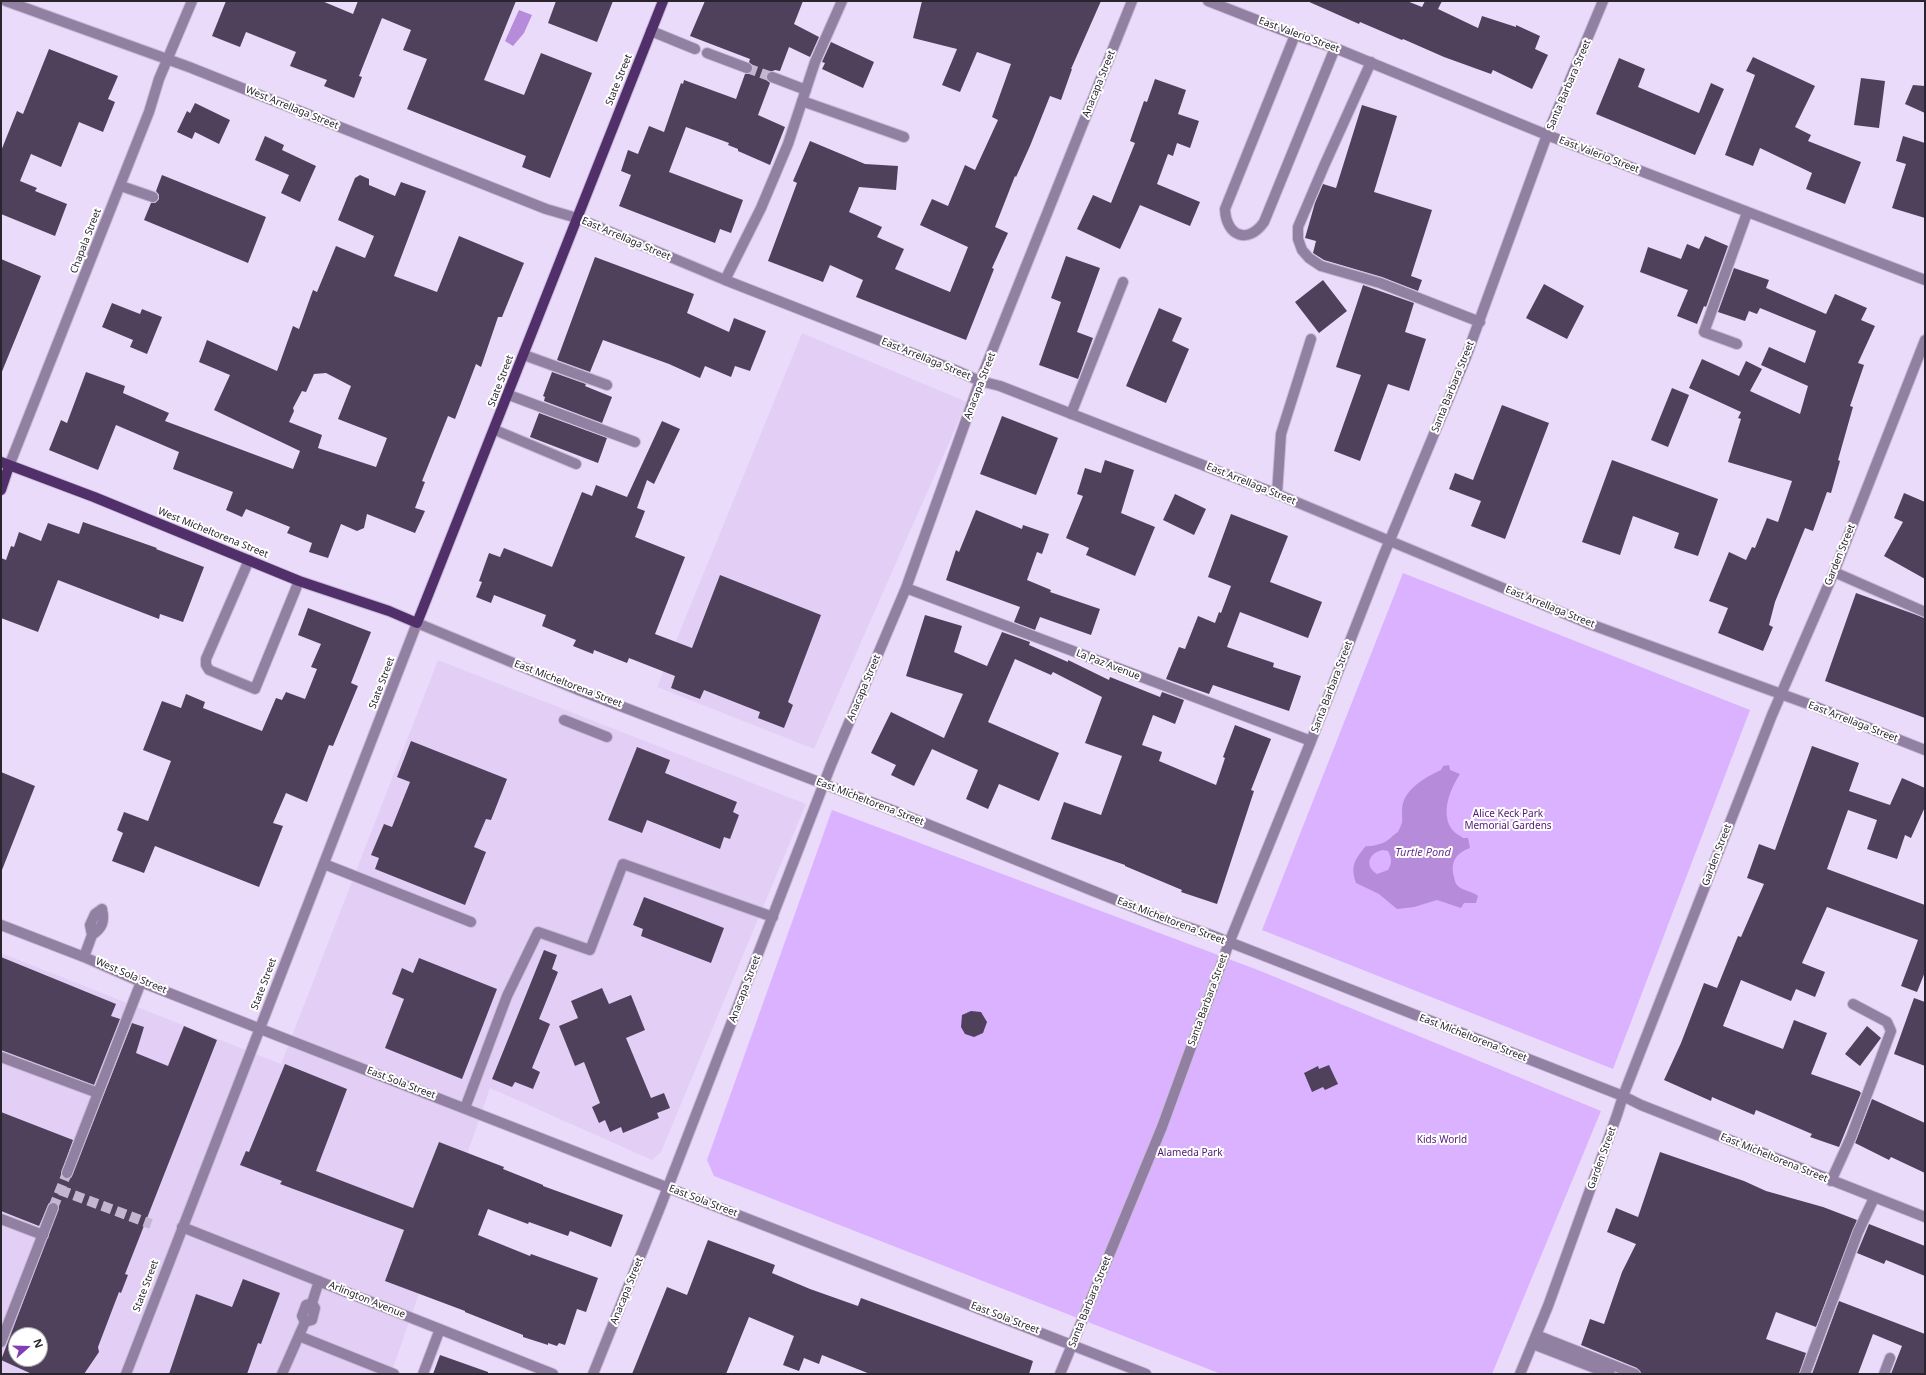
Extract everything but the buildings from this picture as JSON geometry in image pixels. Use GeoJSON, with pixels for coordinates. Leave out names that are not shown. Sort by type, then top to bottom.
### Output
{"type":"FeatureCollection","features":[{"type":"Feature","properties":{"kind":"main road","name":"State Street"},"geometry":{"type":"LineString","coordinates":[[418,623],[663,1]]}},
{"type":"Feature","properties":{"kind":"main road","name":"Chapala Street"},"geometry":{"type":"LineString","coordinates":[[1,490],[5,464]]}},
{"type":"Feature","properties":{"kind":"main road","name":"West Micheltorena Street"},"geometry":{"type":"LineString","coordinates":[[5,464],[94,497],[299,581],[389,611],[418,623]]}},
{"type":"Feature","properties":{"kind":"street","name":"Chapala Street"},"geometry":{"type":"LineString","coordinates":[[5,464],[121,186],[149,112],[159,79],[192,1]]}},
{"type":"Feature","properties":{"kind":"street"},"geometry":{"type":"LineString","coordinates":[[725,280],[761,208],[788,144],[815,62],[842,1]]}},
{"type":"Feature","properties":{"kind":"street","name":"Anacapa Street"},"geometry":{"type":"LineString","coordinates":[[593,1374],[824,784],[906,588],[980,381],[1132,1]]}},
{"type":"Feature","properties":{"kind":"street","name":"East Valerio Street"},"geometry":{"type":"LineString","coordinates":[[1208,1],[1294,35],[1335,48],[1547,135],[1925,280]]}},
{"type":"Feature","properties":{"kind":"street","name":"Santa Barbara Street"},"geometry":{"type":"LineString","coordinates":[[1060,1374],[1162,1127],[1229,943],[1311,741],[1389,541],[1480,322],[1547,135],[1603,1]]}},
{"type":"Feature","properties":{"kind":"street","name":"West Arrellaga Street"},"geometry":{"type":"LineString","coordinates":[[9,2],[167,59],[546,209],[577,218]]}},
{"type":"Feature","properties":{"kind":"street"},"geometry":{"type":"LineString","coordinates":[[651,31],[695,49]]}},
{"type":"Feature","properties":{"kind":"street"},"geometry":{"type":"LineString","coordinates":[[1294,35],[1224,209],[1225,219],[1231,229],[1240,236],[1250,235],[1258,230],[1264,222],[1335,48]]}},
{"type":"Feature","properties":{"kind":"street"},"geometry":{"type":"LineString","coordinates":[[707,53],[747,68]]}},
{"type":"Feature","properties":{"kind":"street"},"geometry":{"type":"LineString","coordinates":[[1370,62],[1298,227],[1298,240],[1302,250],[1309,258],[1321,266],[1380,283],[1480,322]]}},
{"type":"Feature","properties":{"kind":"street"},"geometry":{"type":"LineString","coordinates":[[772,77],[806,90]]}},
{"type":"Feature","properties":{"kind":"street"},"geometry":{"type":"LineString","coordinates":[[802,101],[904,137]]}},
{"type":"Feature","properties":{"kind":"street"},"geometry":{"type":"LineString","coordinates":[[121,186],[153,197]]}},
{"type":"Feature","properties":{"kind":"street"},"geometry":{"type":"LineString","coordinates":[[1737,344],[1704,332],[1747,213]]}},
{"type":"Feature","properties":{"kind":"street","name":"East Arrellaga Street"},"geometry":{"type":"LineString","coordinates":[[577,218],[725,280],[980,381],[1000,386],[1277,494],[1587,623],[1782,694],[1925,750]]}},
{"type":"Feature","properties":{"kind":"street"},"geometry":{"type":"LineString","coordinates":[[1071,414],[1123,282]]}},
{"type":"Feature","properties":{"kind":"street"},"geometry":{"type":"LineString","coordinates":[[1277,494],[1281,434],[1311,339]]}},
{"type":"Feature","properties":{"kind":"street","name":"Garden Street"},"geometry":{"type":"LineString","coordinates":[[1520,1374],[1618,1115],[1623,1096],[1769,723],[1834,572],[1925,340]]}},
{"type":"Feature","properties":{"kind":"street"},"geometry":{"type":"LineString","coordinates":[[524,356],[607,385]]}},
{"type":"Feature","properties":{"kind":"street"},"geometry":{"type":"LineString","coordinates":[[509,395],[635,442]]}},
{"type":"Feature","properties":{"kind":"street"},"geometry":{"type":"LineString","coordinates":[[495,430],[576,464]]}},
{"type":"Feature","properties":{"kind":"street"},"geometry":{"type":"LineString","coordinates":[[249,560],[206,659],[206,665],[209,670],[255,689],[299,581]]}},
{"type":"Feature","properties":{"kind":"street"},"geometry":{"type":"LineString","coordinates":[[1834,572],[1925,612]]}},
{"type":"Feature","properties":{"kind":"street","name":"La Paz Avenue"},"geometry":{"type":"LineString","coordinates":[[906,588],[1311,741]]}},
{"type":"Feature","properties":{"kind":"street","name":"East Micheltorena Street"},"geometry":{"type":"LineString","coordinates":[[418,623],[576,688],[824,784],[1158,917],[1229,943],[1623,1096],[1641,1106],[1925,1217]]}},
{"type":"Feature","properties":{"kind":"street","name":"State Street"},"geometry":{"type":"LineString","coordinates":[[126,1374],[182,1226],[418,623]]}},
{"type":"Feature","properties":{"kind":"street"},"geometry":{"type":"LineString","coordinates":[[564,720],[607,737]]}},
{"type":"Feature","properties":{"kind":"street"},"geometry":{"type":"LineString","coordinates":[[324,864],[471,922]]}},
{"type":"Feature","properties":{"kind":"street"},"geometry":{"type":"LineString","coordinates":[[465,1108],[507,996],[538,932],[590,950],[623,864],[773,917]]}},
{"type":"Feature","properties":{"kind":"street","name":"West Sola Street"},"geometry":{"type":"LineString","coordinates":[[1,925],[84,957],[141,982],[260,1028]]}},
{"type":"Feature","properties":{"kind":"street"},"geometry":{"type":"LineString","coordinates":[[84,957],[92,935]]}},
{"type":"Feature","properties":{"kind":"street"},"geometry":{"type":"LineString","coordinates":[[67,1173],[141,982]]}},
{"type":"Feature","properties":{"kind":"street"},"geometry":{"type":"LineString","coordinates":[[1831,1181],[1850,1137],[1891,1031],[1887,1022],[1852,1004]]}},
{"type":"Feature","properties":{"kind":"street","name":"East Sola Street"},"geometry":{"type":"LineString","coordinates":[[260,1028],[1146,1374]]}},
{"type":"Feature","properties":{"kind":"street"},"geometry":{"type":"LineString","coordinates":[[1,1058],[98,1093]]}},
{"type":"Feature","properties":{"kind":"street"},"geometry":{"type":"LineString","coordinates":[[1805,1374],[1858,1232],[1874,1198]]}},
{"type":"Feature","properties":{"kind":"street"},"geometry":{"type":"LineString","coordinates":[[1,1342],[54,1208]]}},
{"type":"Feature","properties":{"kind":"street"},"geometry":{"type":"LineString","coordinates":[[1,1219],[43,1235]]}},
{"type":"Feature","properties":{"kind":"street","name":"Arlington Avenue"},"geometry":{"type":"LineString","coordinates":[[182,1226],[553,1374]]}},
{"type":"Feature","properties":{"kind":"street"},"geometry":{"type":"LineString","coordinates":[[282,1374],[306,1322],[302,1316],[306,1305],[312,1303],[319,1281]]}},
{"type":"Feature","properties":{"kind":"street"},"geometry":{"type":"LineString","coordinates":[[423,1374],[440,1329]]}},
{"type":"Feature","properties":{"kind":"street"},"geometry":{"type":"LineString","coordinates":[[299,1336],[394,1374]]}},
{"type":"Feature","properties":{"kind":"street"},"geometry":{"type":"LineString","coordinates":[[1534,1340],[1610,1374]]}},
{"type":"Feature","properties":{"kind":"street"},"geometry":{"type":"LineString","coordinates":[[1534,1340],[1635,1374]]}},
{"type":"Feature","properties":{"kind":"street"},"geometry":{"type":"LineString","coordinates":[[1884,1374],[1890,1358]]}},
{"type":"Feature","properties":{"kind":"shaded area"},"geometry":{"type":"Polygon","coordinates":[[[802,333],[967,402],[814,749],[657,687],[802,333]]]}},
{"type":"Feature","properties":{"kind":"shaded area"},"geometry":{"type":"Polygon","coordinates":[[[438,660],[806,804],[661,1152],[652,1160],[490,1088],[391,1374],[1,1374],[1,953],[281,1064],[438,660]]]}},
{"type":"Feature","properties":{"kind":"green space","name":"Alice Keck Park Memorial Gardens"},"geometry":{"type":"Polygon","coordinates":[[[1403,573],[1750,710],[1613,1069],[1262,930],[1403,573]]]}},
{"type":"Feature","properties":{"kind":"green space","name":"Alameda Park"},"geometry":{"type":"Polygon","coordinates":[[[832,810],[1258,970],[1601,1111],[1492,1374],[1221,1374],[714,1176],[707,1160],[832,810]]]}},
{"type":"Feature","properties":{"kind":"water"},"geometry":{"type":"Polygon","coordinates":[[[519,10],[532,15],[524,33],[513,46],[505,41],[519,10]]]}},
{"type":"Feature","properties":{"kind":"water","name":"Turtle Pond"},"geometry":{"type":"Polygon","coordinates":[[[1449,765],[1450,770],[1460,774],[1450,793],[1447,815],[1448,822],[1452,829],[1463,838],[1468,838],[1470,848],[1458,855],[1455,859],[1453,872],[1456,884],[1460,888],[1478,896],[1476,903],[1464,903],[1461,908],[1437,900],[1414,907],[1397,909],[1379,894],[1356,883],[1353,872],[1356,859],[1366,846],[1373,846],[1385,842],[1398,832],[1402,823],[1403,804],[1410,791],[1421,781],[1441,770],[1443,766],[1449,765]],[[1378,851],[1370,859],[1370,867],[1377,874],[1388,870],[1389,868],[1391,861],[1388,851],[1378,851]]]}},
{"type":"Feature","properties":{"kind":"tunnel"},"geometry":{"type":"LineString","coordinates":[[747,68],[772,77]]}},
{"type":"Feature","properties":{"kind":"tunnel"},"geometry":{"type":"LineString","coordinates":[[53,1208],[67,1173]]}},
{"type":"Feature","properties":{"kind":"tunnel"},"geometry":{"type":"LineString","coordinates":[[60,1190],[151,1224]]}},
{"type":"Feature","properties":{"kind":"park label","name":"Kids World"},"geometry":{"type":"Point","coordinates":[1442,1140]}}]}
